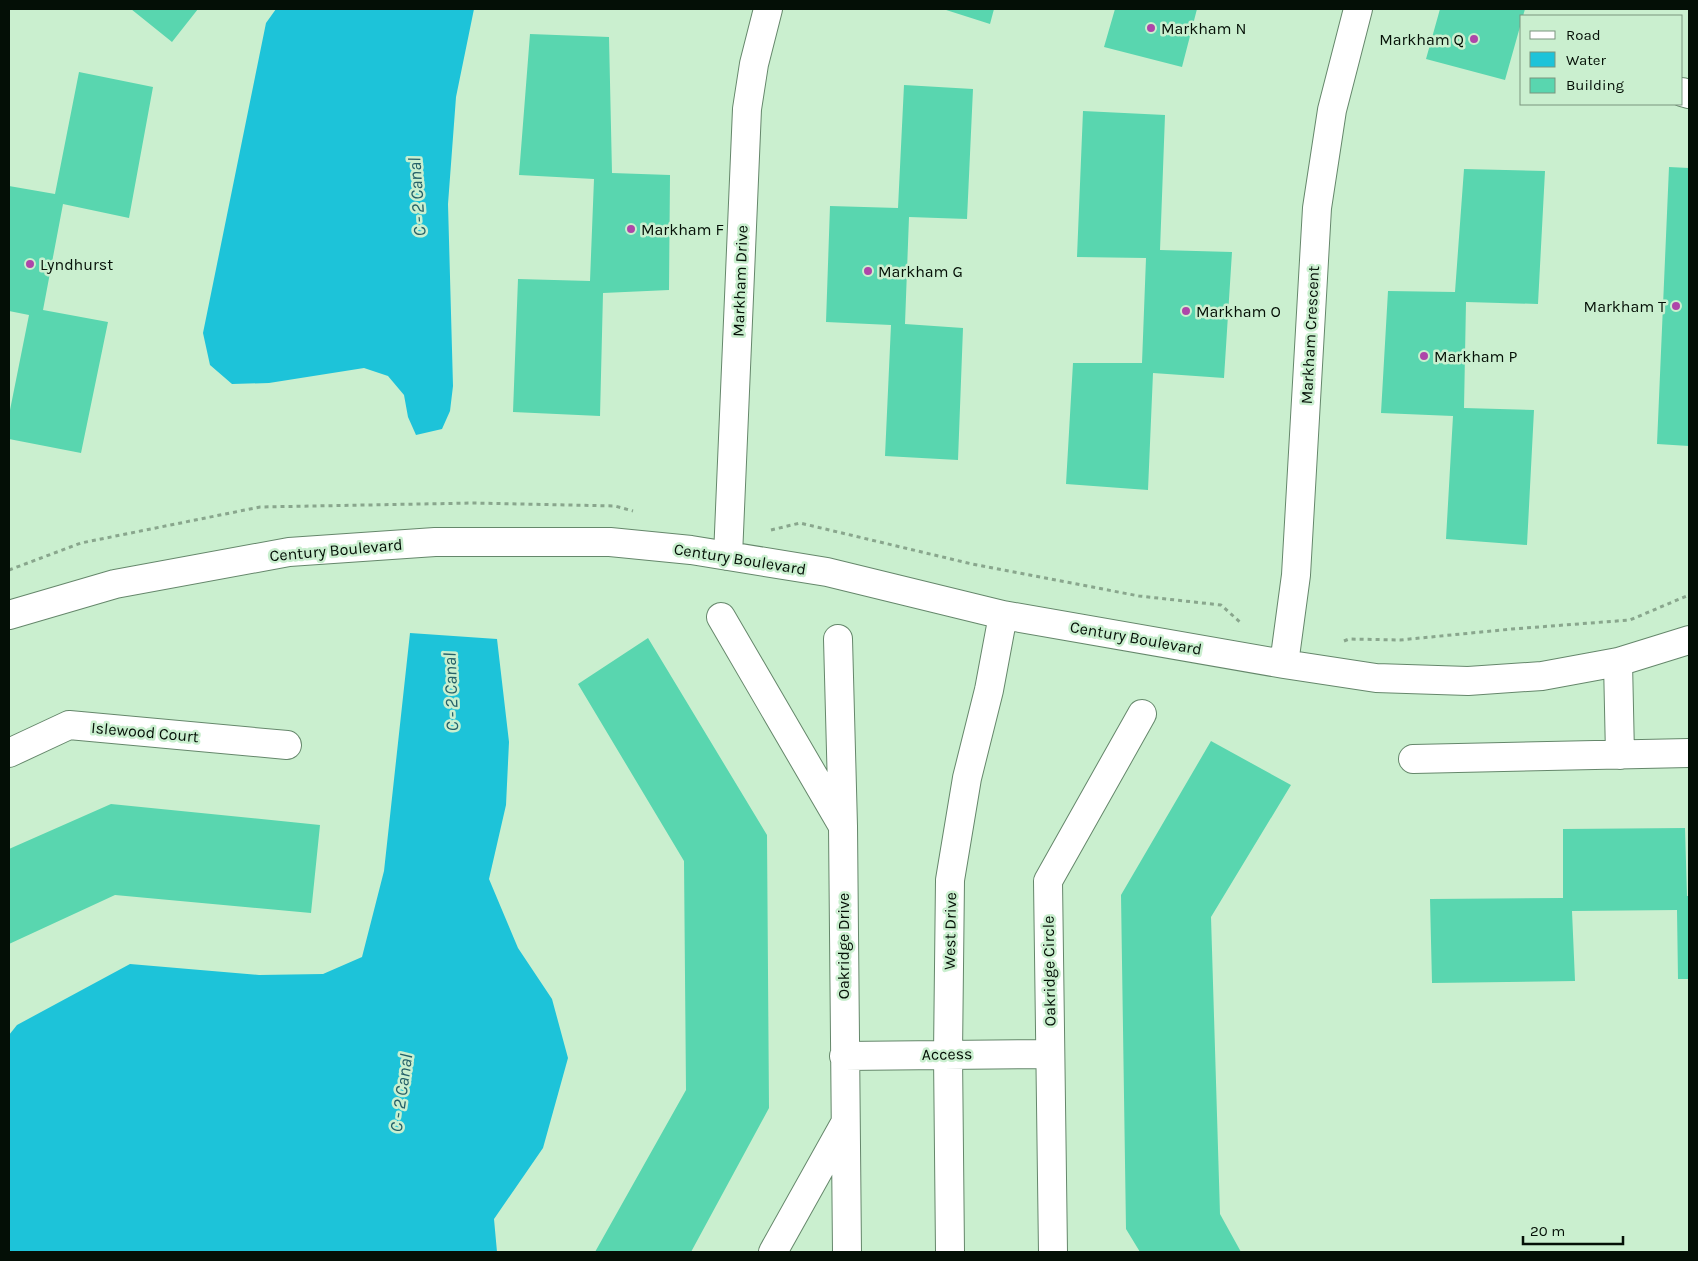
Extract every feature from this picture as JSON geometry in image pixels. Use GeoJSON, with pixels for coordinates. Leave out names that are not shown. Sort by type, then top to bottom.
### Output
{"type":"FeatureCollection","features":[{"type":"Feature","properties":{"kind":"street","name":"Markham Drive"},"geometry":{"type":"LineString","coordinates":[[728,556],[747,109],[754,64],[768,9]]}},
{"type":"Feature","properties":{"kind":"street","name":"Markham Crescent"},"geometry":{"type":"LineString","coordinates":[[1284,664],[1296,575],[1317,208],[1332,110],[1358,9]]}},
{"type":"Feature","properties":{"kind":"street","name":"Century Boulevard"},"geometry":{"type":"LineString","coordinates":[[9,615],[115,584],[289,552],[435,542],[600,542],[679,549],[827,572],[1003,615],[1284,664],[1376,678],[1468,681],[1542,676],[1618,662],[1689,640]]}},
{"type":"Feature","properties":{"kind":"street","name":"West Drive"},"geometry":{"type":"LineString","coordinates":[[950,1252],[948,1054],[950,880],[967,778],[989,690],[1003,615]]}},
{"type":"Feature","properties":{"kind":"street"},"geometry":{"type":"LineString","coordinates":[[721,617],[843,826]]}},
{"type":"Feature","properties":{"kind":"street","name":"Oakridge Drive"},"geometry":{"type":"LineString","coordinates":[[838,639],[843,826],[847,1252]]}},
{"type":"Feature","properties":{"kind":"street"},"geometry":{"type":"LineString","coordinates":[[1618,662],[1620,755]]}},
{"type":"Feature","properties":{"kind":"street","name":"Oakridge Circle"},"geometry":{"type":"LineString","coordinates":[[1053,1252],[1048,881],[1142,714]]}},
{"type":"Feature","properties":{"kind":"street","name":"Islewood Court"},"geometry":{"type":"LineString","coordinates":[[9,753],[69,725],[287,745]]}},
{"type":"Feature","properties":{"kind":"street"},"geometry":{"type":"LineString","coordinates":[[1412,759],[1689,753]]}},
{"type":"Feature","properties":{"kind":"street","name":"Access"},"geometry":{"type":"LineString","coordinates":[[844,1056],[1050,1054]]}},
{"type":"Feature","properties":{"kind":"street"},"geometry":{"type":"LineString","coordinates":[[774,1252],[845,1124]]}},
{"type":"Feature","properties":{"kind":"path"},"geometry":{"type":"LineString","coordinates":[[762,532],[800,523],[972,564],[1139,596],[1221,605],[1242,625]]}},
{"type":"Feature","properties":{"kind":"path"},"geometry":{"type":"LineString","coordinates":[[1341,642],[1349,639],[1400,640],[1512,628],[1630,620],[1689,595]]}},
{"type":"Feature","properties":{"kind":"water","name":"C - 2 Canal"},"geometry":{"type":"Polygon","coordinates":[[[276,9],[474,9],[456,97],[448,204],[453,386],[450,411],[442,429],[416,435],[408,417],[404,395],[388,376],[364,368],[269,383],[232,384],[210,365],[203,333],[266,23],[276,9]]]}},
{"type":"Feature","properties":{"kind":"water","name":"C - 2 Canal"},"geometry":{"type":"Polygon","coordinates":[[[410,633],[497,639],[509,742],[506,805],[489,879],[518,948],[552,999],[568,1058],[543,1148],[494,1219],[497,1252],[9,1252],[9,1035],[17,1025],[130,964],[259,975],[323,974],[362,957],[384,871],[410,633]]]}},
{"type":"Feature","properties":{"kind":"building"},"geometry":{"type":"Polygon","coordinates":[[[131,9],[198,9],[172,42],[131,9]]]}},
{"type":"Feature","properties":{"kind":"building"},"geometry":{"type":"Polygon","coordinates":[[[943,9],[994,9],[990,24],[943,9]]]}},
{"type":"Feature","properties":{"kind":"building","name":"Markham N"},"geometry":{"type":"Polygon","coordinates":[[[1115,9],[1197,9],[1182,67],[1104,47],[1115,9]]]}},
{"type":"Feature","properties":{"kind":"building","name":"Markham Q"},"geometry":{"type":"Polygon","coordinates":[[[1440,9],[1525,9],[1523,15],[1520,15],[1520,27],[1505,80],[1426,59],[1440,9]]]}},
{"type":"Feature","properties":{"kind":"building","name":"Markham F"},"geometry":{"type":"Polygon","coordinates":[[[530,34],[609,37],[612,173],[670,175],[669,290],[603,293],[600,416],[513,412],[518,279],[590,281],[594,179],[519,175],[530,34]]]}},
{"type":"Feature","properties":{"kind":"building","name":"Lyndhurst"},"geometry":{"type":"Polygon","coordinates":[[[79,72],[153,87],[129,218],[63,204],[43,310],[108,322],[81,453],[9,439],[9,415],[29,315],[9,311],[9,186],[55,194],[79,72]]]}},
{"type":"Feature","properties":{"kind":"building","name":"Markham G"},"geometry":{"type":"Polygon","coordinates":[[[904,85],[973,89],[967,219],[909,217],[905,324],[963,328],[958,460],[885,456],[891,325],[826,322],[830,206],[898,208],[904,85]]]}},
{"type":"Feature","properties":{"kind":"building","name":"Markham O"},"geometry":{"type":"Polygon","coordinates":[[[1083,111],[1165,115],[1160,250],[1232,252],[1224,378],[1153,373],[1148,490],[1066,484],[1073,363],[1142,363],[1146,258],[1077,257],[1083,111]]]}},
{"type":"Feature","properties":{"kind":"building","name":"Markham T"},"geometry":{"type":"Polygon","coordinates":[[[1669,167],[1689,168],[1689,446],[1657,444],[1669,167]]]}},
{"type":"Feature","properties":{"kind":"building","name":"Markham P"},"geometry":{"type":"Polygon","coordinates":[[[1464,169],[1545,171],[1538,304],[1466,302],[1464,408],[1534,410],[1527,545],[1446,539],[1453,416],[1381,413],[1388,291],[1455,292],[1464,169]]]}},
{"type":"Feature","properties":{"kind":"building"},"geometry":{"type":"Polygon","coordinates":[[[648,638],[767,835],[769,1108],[691,1252],[595,1252],[686,1090],[684,861],[578,684],[648,638]]]}},
{"type":"Feature","properties":{"kind":"building"},"geometry":{"type":"Polygon","coordinates":[[[1211,741],[1291,785],[1211,917],[1220,1214],[1241,1252],[1140,1252],[1126,1229],[1121,895],[1211,741]]]}},
{"type":"Feature","properties":{"kind":"building"},"geometry":{"type":"Polygon","coordinates":[[[111,804],[320,825],[311,913],[115,895],[9,944],[9,849],[111,804]]]}},
{"type":"Feature","properties":{"kind":"building"},"geometry":{"type":"Polygon","coordinates":[[[1685,828],[1687,896],[1689,896],[1689,979],[1678,979],[1677,910],[1572,911],[1575,981],[1432,983],[1430,899],[1563,898],[1563,829],[1685,828]]]}},
{"type":"Feature","properties":{"kind":"place","name":"Markham N"},"geometry":{"type":"Point","coordinates":[1151,28]}},
{"type":"Feature","properties":{"kind":"place","name":"Markham Q"},"geometry":{"type":"Point","coordinates":[1474,39]}},
{"type":"Feature","properties":{"kind":"place","name":"Markham F"},"geometry":{"type":"Point","coordinates":[631,229]}},
{"type":"Feature","properties":{"kind":"place","name":"Lyndhurst"},"geometry":{"type":"Point","coordinates":[30,264]}},
{"type":"Feature","properties":{"kind":"place","name":"Markham G"},"geometry":{"type":"Point","coordinates":[868,271]}},
{"type":"Feature","properties":{"kind":"place","name":"Markham T"},"geometry":{"type":"Point","coordinates":[1676,306]}},
{"type":"Feature","properties":{"kind":"place","name":"Markham O"},"geometry":{"type":"Point","coordinates":[1186,311]}},
{"type":"Feature","properties":{"kind":"place","name":"Markham P"},"geometry":{"type":"Point","coordinates":[1424,356]}}]}
